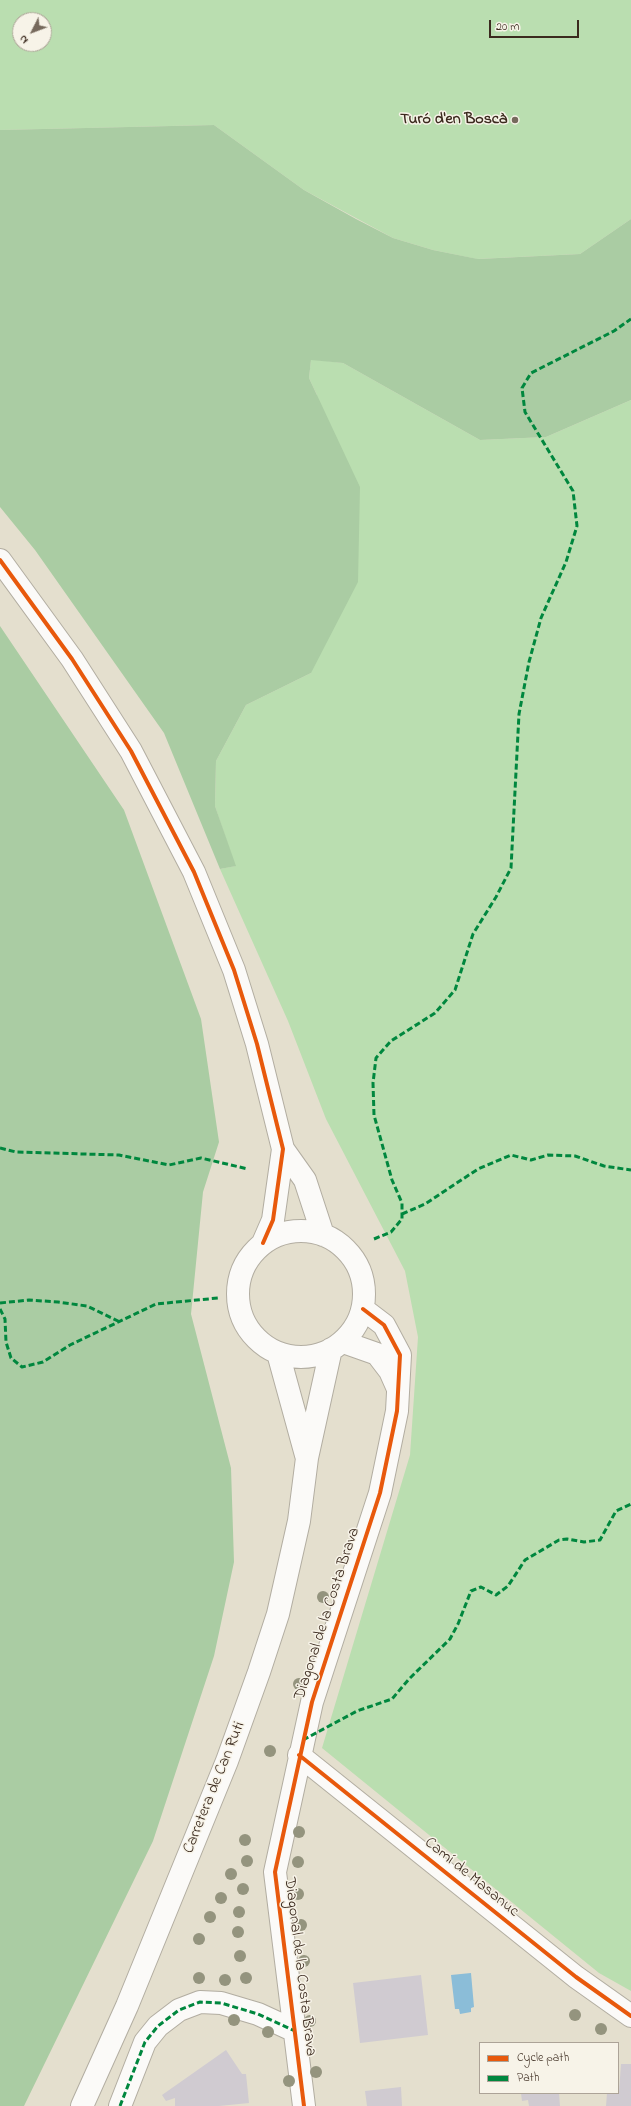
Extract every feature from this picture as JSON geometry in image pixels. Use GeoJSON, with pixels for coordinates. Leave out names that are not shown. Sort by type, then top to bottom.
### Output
{"type":"FeatureCollection","features":[{"type":"Feature","properties":{"kind":"street"},"geometry":{"type":"LineString","coordinates":[[0,560],[72,659],[131,751],[194,872],[234,970],[257,1044],[283,1149],[305,1180],[323,1235]]}},
{"type":"Feature","properties":{"kind":"street"},"geometry":{"type":"LineString","coordinates":[[263,1243],[288,1232],[305,1231],[323,1235],[340,1245],[354,1259],[363,1283],[363,1309],[355,1327],[337,1346],[323,1354],[305,1357],[278,1353],[263,1345],[252,1334],[243,1319],[238,1304],[238,1286],[244,1266],[263,1243],[273,1220],[283,1149]]}},
{"type":"Feature","properties":{"kind":"street","name":"Diagonal de la Costa Brava"},"geometry":{"type":"LineString","coordinates":[[304,2106],[275,1872],[299,1755],[312,1702],[380,1493],[399,1392],[400,1355],[384,1325],[363,1309]]}},
{"type":"Feature","properties":{"kind":"street"},"geometry":{"type":"LineString","coordinates":[[337,1346],[377,1354],[390,1371],[399,1392]]}},
{"type":"Feature","properties":{"kind":"street","name":"Carretera de Can Ruti"},"geometry":{"type":"LineString","coordinates":[[82,2106],[127,2006],[227,1760],[260,1672],[278,1614],[297,1528],[307,1458],[337,1346]]}},
{"type":"Feature","properties":{"kind":"street","name":"Carretera de Can Ruti"},"geometry":{"type":"LineString","coordinates":[[278,1353],[307,1458]]}},
{"type":"Feature","properties":{"kind":"street","name":"Camí de Masanuc"},"geometry":{"type":"LineString","coordinates":[[299,1755],[576,1977],[631,2016]]}},
{"type":"Feature","properties":{"kind":"street"},"geometry":{"type":"LineString","coordinates":[[120,2106],[145,2042],[158,2026],[179,2010],[200,2002],[221,2003],[258,2014],[295,2031]]}},
{"type":"Feature","properties":{"kind":"green space"},"geometry":{"type":"Polygon","coordinates":[[[0,0],[631,0],[631,219],[580,254],[477,259],[433,250],[393,238],[304,190],[214,125],[0,130],[0,0]]]}},
{"type":"Feature","properties":{"kind":"green space"},"geometry":{"type":"Polygon","coordinates":[[[214,125],[304,190],[393,238],[433,250],[478,259],[580,254],[631,219],[631,400],[546,437],[480,440],[343,363],[311,360],[309,378],[360,487],[358,582],[311,673],[246,705],[216,761],[215,806],[236,866],[220,869],[164,733],[35,550],[0,507],[0,130],[214,125]]]}},
{"type":"Feature","properties":{"kind":"green space"},"geometry":{"type":"Polygon","coordinates":[[[311,359],[343,363],[480,440],[546,437],[631,400],[631,1991],[599,1973],[322,1748],[410,1455],[418,1337],[405,1271],[326,1119],[288,1021],[220,869],[235,866],[215,806],[216,761],[246,705],[311,673],[317,395],[309,378],[311,359]]]}},
{"type":"Feature","properties":{"kind":"green space"},"geometry":{"type":"Polygon","coordinates":[[[0,626],[124,810],[201,1019],[219,1142],[203,1192],[191,1314],[231,1468],[234,1562],[214,1656],[153,1841],[24,2106],[0,2106],[0,626]]]}},
{"type":"Feature","properties":{"kind":"water"},"geometry":{"type":"Polygon","coordinates":[[[471,1973],[474,2007],[471,2008],[471,2012],[460,2014],[459,2009],[455,2009],[451,1975],[471,1973]]]}},
{"type":"Feature","properties":{"kind":"building"},"geometry":{"type":"Polygon","coordinates":[[[421,1975],[428,2035],[360,2043],[353,1983],[421,1975]]]}},
{"type":"Feature","properties":{"kind":"building"},"geometry":{"type":"Polygon","coordinates":[[[226,2050],[242,2074],[246,2074],[249,2103],[219,2106],[175,2106],[175,2098],[166,2101],[162,2095],[226,2050]]]}},
{"type":"Feature","properties":{"kind":"building"},"geometry":{"type":"Polygon","coordinates":[[[621,2064],[631,2064],[631,2106],[606,2106],[607,2094],[619,2094],[621,2064]]]}},
{"type":"Feature","properties":{"kind":"building"},"geometry":{"type":"Polygon","coordinates":[[[401,2087],[402,2106],[367,2106],[365,2091],[401,2087]]]}},
{"type":"Feature","properties":{"kind":"building"},"geometry":{"type":"Polygon","coordinates":[[[521,2094],[559,2094],[560,2106],[529,2106],[528,2100],[522,2101],[521,2094]]]}},
{"type":"Feature","properties":{"kind":"marked path"},"geometry":{"type":"LineString","coordinates":[[374,1239],[391,1232],[402,1219],[402,1203],[392,1180],[374,1115],[373,1083],[376,1058],[391,1041],[435,1013],[455,990],[473,934],[496,897],[511,868],[519,714],[529,662],[541,618],[566,562],[577,526],[573,491],[525,412],[522,388],[531,373],[614,331],[631,319]]}},
{"type":"Feature","properties":{"kind":"marked path"},"geometry":{"type":"LineString","coordinates":[[0,1148],[16,1152],[119,1155],[169,1165],[201,1158],[248,1169]]}},
{"type":"Feature","properties":{"kind":"marked path"},"geometry":{"type":"LineString","coordinates":[[402,1214],[425,1204],[478,1169],[511,1155],[531,1160],[548,1155],[575,1156],[604,1166],[631,1170]]}},
{"type":"Feature","properties":{"kind":"marked path"},"geometry":{"type":"LineString","coordinates":[[0,1309],[5,1319],[6,1342],[11,1358],[22,1367],[43,1362],[70,1345],[156,1304],[218,1298]]}},
{"type":"Feature","properties":{"kind":"marked path"},"geometry":{"type":"LineString","coordinates":[[0,1303],[29,1300],[87,1306],[120,1322]]}},
{"type":"Feature","properties":{"kind":"marked path"},"geometry":{"type":"LineString","coordinates":[[303,1740],[357,1711],[392,1699],[409,1679],[450,1639],[458,1624],[471,1591],[481,1587],[496,1595],[508,1586],[525,1560],[559,1540],[567,1539],[584,1542],[600,1540],[616,1511],[631,1504]]}},
{"type":"Feature","properties":{"kind":"marked path"},"geometry":{"type":"LineString","coordinates":[[120,2106],[145,2042],[158,2026],[179,2010],[200,2002],[221,2003],[258,2014],[295,2031]]}},
{"type":"Feature","properties":{"kind":"cycle path"},"geometry":{"type":"LineString","coordinates":[[0,560],[72,659],[131,751],[194,872],[234,970],[257,1044],[283,1149],[273,1220],[263,1243]]}},
{"type":"Feature","properties":{"kind":"cycle path"},"geometry":{"type":"LineString","coordinates":[[304,2106],[275,1872],[312,1702],[380,1493],[397,1411],[400,1355],[384,1325],[363,1309]]}},
{"type":"Feature","properties":{"kind":"cycle path"},"geometry":{"type":"LineString","coordinates":[[299,1755],[576,1977],[631,2016]]}},
{"type":"Feature","properties":{"kind":"place","name":"Turó d'en Boscà"},"geometry":{"type":"Point","coordinates":[515,120]}}]}
